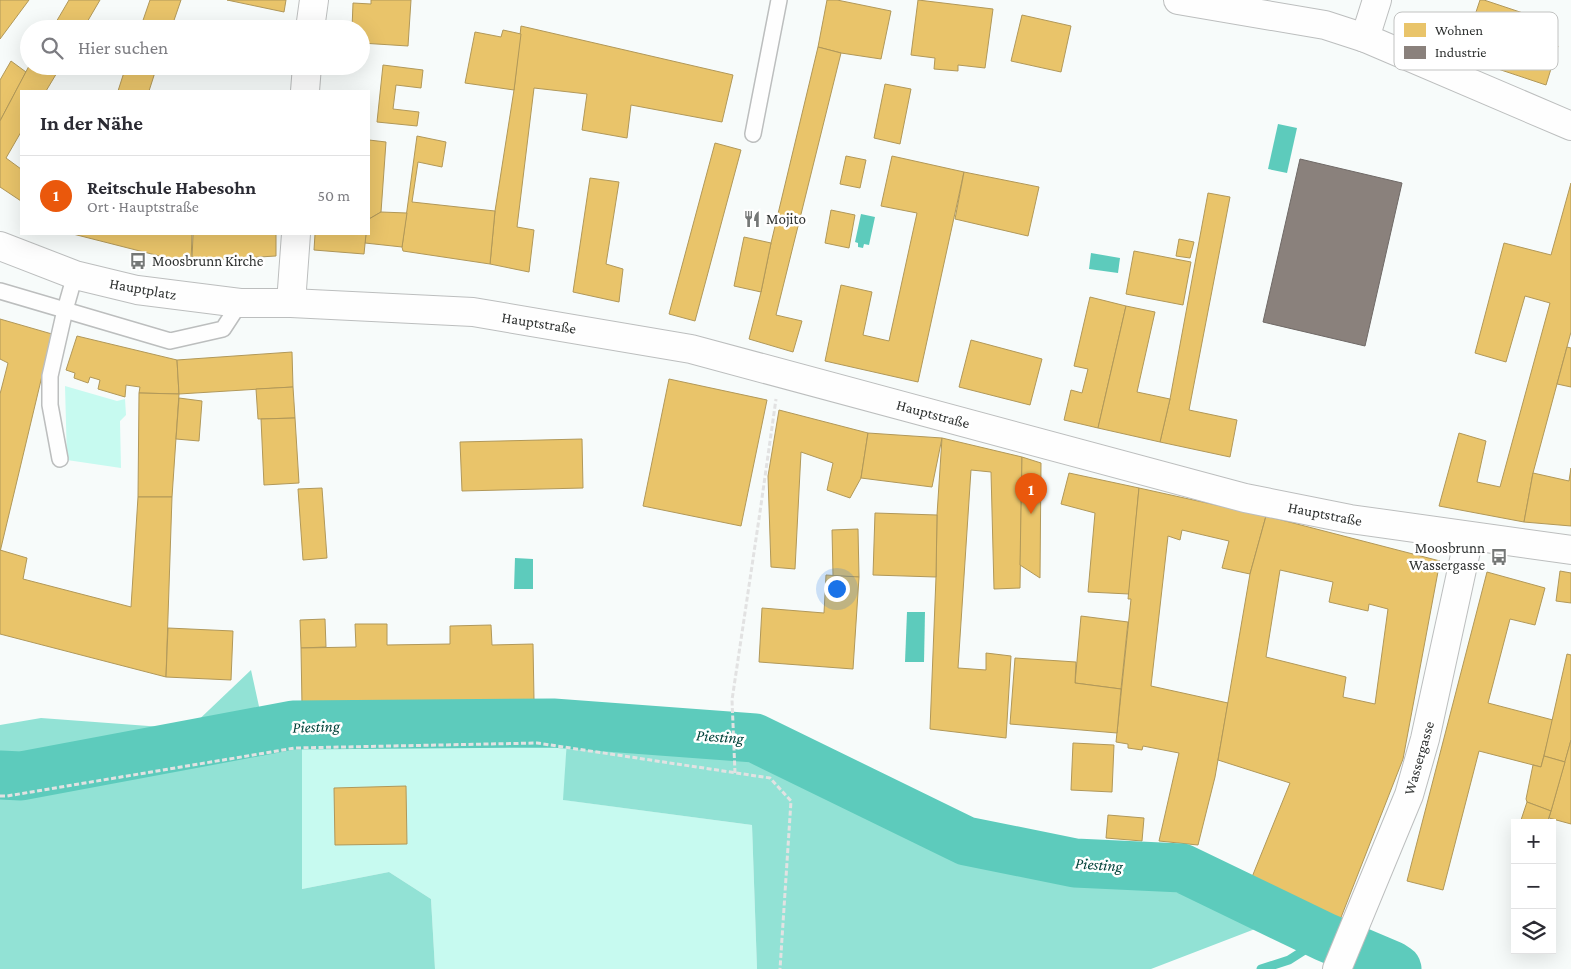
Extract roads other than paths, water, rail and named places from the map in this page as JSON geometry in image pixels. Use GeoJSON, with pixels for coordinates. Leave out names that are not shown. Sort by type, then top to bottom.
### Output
{"type":"FeatureCollection","features":[{"type":"Feature","properties":{"kind":"main road"},"geometry":{"type":"LineString","coordinates":[[311,20],[314,0]]}},
{"type":"Feature","properties":{"kind":"main road"},"geometry":{"type":"LineString","coordinates":[[1178,0],[1325,25],[1365,38],[1394,50]]}},
{"type":"Feature","properties":{"kind":"main road"},"geometry":{"type":"LineString","coordinates":[[1365,38],[1377,0]]}},
{"type":"Feature","properties":{"kind":"main road"},"geometry":{"type":"LineString","coordinates":[[1440,70],[1571,126]]}},
{"type":"Feature","properties":{"kind":"main road"},"geometry":{"type":"LineString","coordinates":[[305,90],[306,75]]}},
{"type":"Feature","properties":{"kind":"main road"},"geometry":{"type":"LineString","coordinates":[[291,303],[296,235]]}},
{"type":"Feature","properties":{"kind":"main road","name":"Hauptplatz"},"geometry":{"type":"LineString","coordinates":[[1,248],[75,275],[137,290],[240,303],[291,303]]}},
{"type":"Feature","properties":{"kind":"main road","name":"Hauptstraße"},"geometry":{"type":"LineString","coordinates":[[291,303],[474,312],[690,349],[1245,498],[1350,519],[1571,550]]}},
{"type":"Feature","properties":{"kind":"main road","name":"Wassergasse"},"geometry":{"type":"LineString","coordinates":[[1337,969],[1409,795],[1426,739],[1469,536]]}},
{"type":"Feature","properties":{"kind":"lane"},"geometry":{"type":"LineString","coordinates":[[753,134],[779,0]]}},
{"type":"Feature","properties":{"kind":"lane"},"geometry":{"type":"LineString","coordinates":[[60,458],[50,405],[50,376],[75,275]]}},
{"type":"Feature","properties":{"kind":"lane"},"geometry":{"type":"LineString","coordinates":[[0,290],[170,341],[223,329],[240,303]]}},
{"type":"Feature","properties":{"kind":"waterway","name":"Piesting"},"geometry":{"type":"LineString","coordinates":[[0,775],[21,776],[293,725],[553,723],[755,738],[966,841],[1075,863],[1182,868],[1325,937],[1397,969]]}},
{"type":"Feature","properties":{"kind":"waterway"},"geometry":{"type":"LineString","coordinates":[[1261,969],[1289,960],[1325,937]]}},
{"type":"Feature","properties":{"kind":"place","name":"Mojito"},"geometry":{"type":"Point","coordinates":[752,219]}},
{"type":"Feature","properties":{"kind":"place","name":"Moosbrunn Kirche"},"geometry":{"type":"Point","coordinates":[138,261]}},
{"type":"Feature","properties":{"kind":"place","name":"Reitschule Habesohn"},"geometry":{"type":"Point","coordinates":[1031,514]}},
{"type":"Feature","properties":{"kind":"place","name":"Moosbrunn Wassergasse"},"geometry":{"type":"Point","coordinates":[1499,557]}}]}
